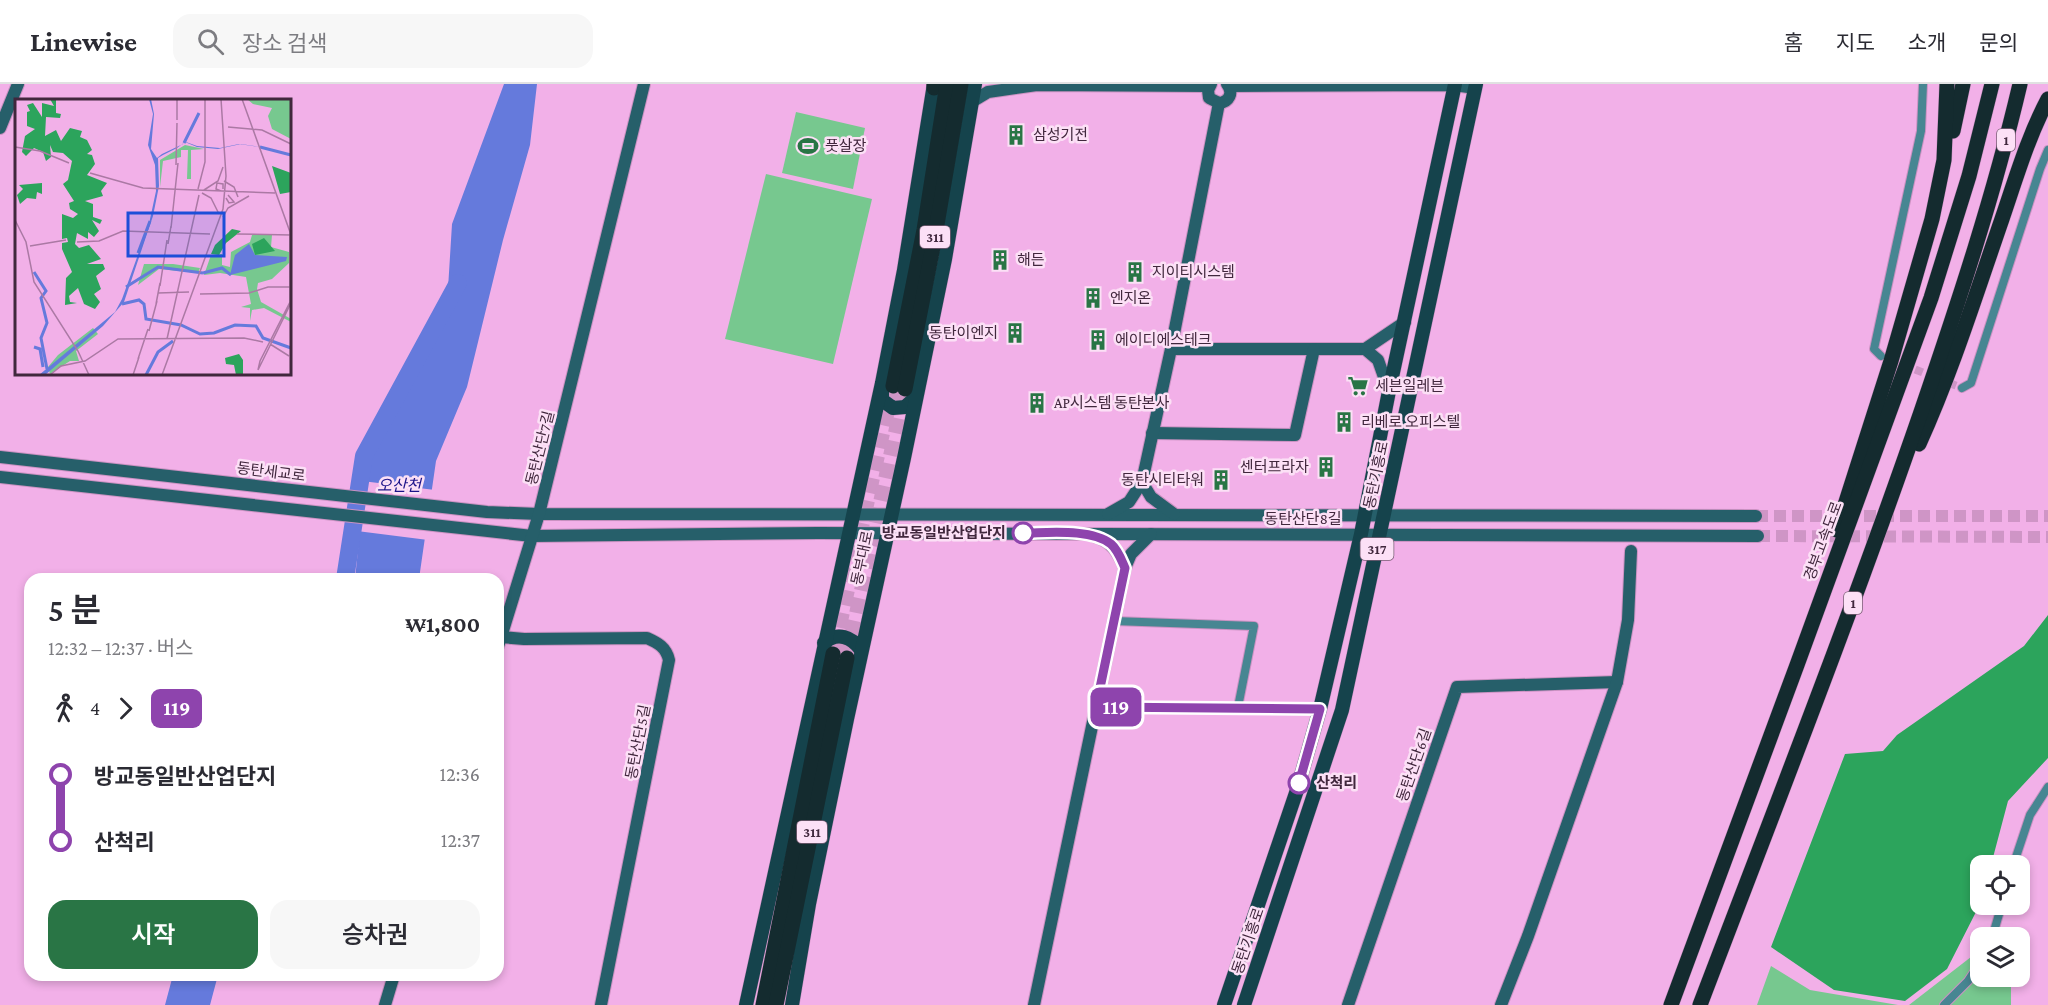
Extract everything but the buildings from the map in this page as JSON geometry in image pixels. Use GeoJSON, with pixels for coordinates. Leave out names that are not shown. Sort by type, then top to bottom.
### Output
{"type":"FeatureCollection","features":[{"type":"Feature","properties":{"kind":"highway","name":"동부대로"},"geometry":{"type":"LineString","coordinates":[[899,389],[934,242],[961,84]]}},
{"type":"Feature","properties":{"kind":"highway"},"geometry":{"type":"LineString","coordinates":[[1932,219],[1944,160],[1947,84]]}},
{"type":"Feature","properties":{"kind":"highway"},"geometry":{"type":"LineString","coordinates":[[1797,665],[1845,501],[1891,361],[1932,219],[1963,84]]}},
{"type":"Feature","properties":{"kind":"highway","name":"경부고속도로"},"geometry":{"type":"LineString","coordinates":[[1671,1005],[1944,260],[1969,176],[1992,84]]}},
{"type":"Feature","properties":{"kind":"highway","name":"1"},"geometry":{"type":"LineString","coordinates":[[1700,1005],[1881,528],[1958,301],[2020,84]]}},
{"type":"Feature","properties":{"kind":"highway","name":"동부대로"},"geometry":{"type":"LineString","coordinates":[[899,389],[924,230],[937,85]]}},
{"type":"Feature","properties":{"kind":"highway"},"geometry":{"type":"LineString","coordinates":[[1881,528],[1932,415],[2025,149],[2048,99]]}},
{"type":"Feature","properties":{"kind":"highway","name":"동부대로"},"geometry":{"type":"LineString","coordinates":[[763,1005],[835,652]]}},
{"type":"Feature","properties":{"kind":"highway","name":"동부대로"},"geometry":{"type":"LineString","coordinates":[[776,1005],[835,652]]}},
{"type":"Feature","properties":{"kind":"main road","name":"동부대로"},"geometry":{"type":"LineString","coordinates":[[746,1005],[835,652],[853,513],[945,259],[975,84]]}},
{"type":"Feature","properties":{"kind":"main road","name":"동탄기흥로"},"geometry":{"type":"LineString","coordinates":[[1224,1005],[1297,790],[1320,709],[1365,516],[1389,391],[1455,85]]}},
{"type":"Feature","properties":{"kind":"main road","name":"동탄기흥로"},"geometry":{"type":"LineString","coordinates":[[1244,1005],[1342,710],[1475,86]]}},
{"type":"Feature","properties":{"kind":"main road","name":"동부대로"},"geometry":{"type":"LineString","coordinates":[[792,1005],[809,904],[861,650],[904,458],[899,389]]}},
{"type":"Feature","properties":{"kind":"main road"},"geometry":{"type":"LineString","coordinates":[[835,652],[830,637],[845,636],[855,642],[861,650]]}},
{"type":"Feature","properties":{"kind":"street"},"geometry":{"type":"LineString","coordinates":[[0,128],[18,84]]}},
{"type":"Feature","properties":{"kind":"street","name":"동탄산단7길"},"geometry":{"type":"LineString","coordinates":[[532,536],[644,84]]}},
{"type":"Feature","properties":{"kind":"street"},"geometry":{"type":"LineString","coordinates":[[1881,356],[1874,349],[1921,131],[1923,84]]}},
{"type":"Feature","properties":{"kind":"street"},"geometry":{"type":"LineString","coordinates":[[973,101],[988,92],[1009,88],[1062,85],[1210,85],[1209,98],[1219,104]]}},
{"type":"Feature","properties":{"kind":"street"},"geometry":{"type":"LineString","coordinates":[[1106,515],[1129,501],[1142,482],[1171,349],[1219,104],[1228,99],[1231,93],[1228,85],[1475,86]]}},
{"type":"Feature","properties":{"kind":"street"},"geometry":{"type":"LineString","coordinates":[[1962,388],[1971,383],[2036,180],[2048,150]]}},
{"type":"Feature","properties":{"kind":"street"},"geometry":{"type":"LineString","coordinates":[[1171,349],[1365,349],[1405,322]]}},
{"type":"Feature","properties":{"kind":"street"},"geometry":{"type":"LineString","coordinates":[[1152,433],[1294,435],[1314,349]]}},
{"type":"Feature","properties":{"kind":"street"},"geometry":{"type":"LineString","coordinates":[[1365,349],[1378,360],[1389,391]]}},
{"type":"Feature","properties":{"kind":"street","name":"동탄세교로"},"geometry":{"type":"LineString","coordinates":[[0,457],[487,512],[539,514]]}},
{"type":"Feature","properties":{"kind":"street"},"geometry":{"type":"LineString","coordinates":[[0,477],[532,536],[849,533]]}},
{"type":"Feature","properties":{"kind":"street"},"geometry":{"type":"LineString","coordinates":[[1142,482],[1151,497],[1175,515]]}},
{"type":"Feature","properties":{"kind":"street"},"geometry":{"type":"LineString","coordinates":[[539,514],[853,513]]}},
{"type":"Feature","properties":{"kind":"street","name":"동탄산단8길"},"geometry":{"type":"LineString","coordinates":[[853,513],[1756,516]]}},
{"type":"Feature","properties":{"kind":"street","name":"동탄산단8길"},"geometry":{"type":"LineString","coordinates":[[849,533],[1758,536]]}},
{"type":"Feature","properties":{"kind":"street"},"geometry":{"type":"LineString","coordinates":[[1086,534],[1110,543],[1117,550],[1125,568]]}},
{"type":"Feature","properties":{"kind":"street"},"geometry":{"type":"LineString","coordinates":[[1034,1005],[1125,568],[1131,554],[1151,534]]}},
{"type":"Feature","properties":{"kind":"street","name":"동탄산단5길"},"geometry":{"type":"LineString","coordinates":[[504,625],[532,536]]}},
{"type":"Feature","properties":{"kind":"street"},"geometry":{"type":"LineString","coordinates":[[1501,1005],[1528,936],[1617,682],[1628,620],[1631,551]]}},
{"type":"Feature","properties":{"kind":"street"},"geometry":{"type":"LineString","coordinates":[[1114,621],[1254,626],[1239,702]]}},
{"type":"Feature","properties":{"kind":"street","name":"동탄산단5길"},"geometry":{"type":"LineString","coordinates":[[504,641],[647,638],[657,642],[667,652],[669,660],[601,1005]]}},
{"type":"Feature","properties":{"kind":"street","name":"동탄산단6길"},"geometry":{"type":"LineString","coordinates":[[1348,1005],[1457,687],[1617,682]]}},
{"type":"Feature","properties":{"kind":"street"},"geometry":{"type":"LineString","coordinates":[[1096,707],[1320,709]]}},
{"type":"Feature","properties":{"kind":"street"},"geometry":{"type":"LineString","coordinates":[[2017,855],[2030,815],[2048,786]]}},
{"type":"Feature","properties":{"kind":"street"},"geometry":{"type":"LineString","coordinates":[[1944,1005],[1970,976]]}},
{"type":"Feature","properties":{"kind":"street"},"geometry":{"type":"LineString","coordinates":[[385,1005],[392,981]]}},
{"type":"Feature","properties":{"kind":"street"},"geometry":{"type":"LineString","coordinates":[[1956,994],[1957,1005]]}},
{"type":"Feature","properties":{"kind":"green space"},"geometry":{"type":"Polygon","coordinates":[[[796,112],[865,128],[853,189],[782,173],[796,112]]]}},
{"type":"Feature","properties":{"kind":"green space"},"geometry":{"type":"Polygon","coordinates":[[[766,174],[872,199],[833,364],[725,339],[766,174]]]}},
{"type":"Feature","properties":{"kind":"green space"},"geometry":{"type":"Polygon","coordinates":[[[2048,615],[2048,758],[2008,801],[1994,855],[1970,855],[1970,915],[1974,915],[1947,969],[1905,1001],[1834,990],[1771,947],[1845,754],[1883,751],[1897,735],[2024,646],[2048,615]]]}},
{"type":"Feature","properties":{"kind":"green space"},"geometry":{"type":"Polygon","coordinates":[[[1970,958],[1970,987],[2011,987],[2011,1005],[1909,1005],[1970,958]]]}},
{"type":"Feature","properties":{"kind":"green space"},"geometry":{"type":"Polygon","coordinates":[[[1771,966],[1810,990],[1898,1005],[1757,1005],[1771,966]]]}},
{"type":"Feature","properties":{"kind":"water","name":"오산천"},"geometry":{"type":"Polygon","coordinates":[[[504,84],[537,84],[530,145],[503,240],[467,387],[436,461],[420,573],[356,573],[367,463],[447,305],[452,224],[504,84]]]}},
{"type":"Feature","properties":{"kind":"water"},"geometry":{"type":"Polygon","coordinates":[[[171,981],[216,981],[210,1005],[165,1005],[171,981]]]}},
{"type":"Feature","properties":{"kind":"pier"},"geometry":{"type":"Polygon","coordinates":[[[362,481],[435,490],[428,540],[357,531],[362,481]]]}},
{"type":"Feature","properties":{"kind":"waterway","name":"오산천"},"geometry":{"type":"LineString","coordinates":[[346,573],[364,456],[458,283]]}},
{"type":"Feature","properties":{"kind":"tunnel"},"geometry":{"type":"LineString","coordinates":[[1904,365],[1962,388]]}},
{"type":"Feature","properties":{"kind":"tunnel"},"geometry":{"type":"LineString","coordinates":[[834,650],[893,386]]}},
{"type":"Feature","properties":{"kind":"tunnel"},"geometry":{"type":"LineString","coordinates":[[847,658],[905,389]]}},
{"type":"Feature","properties":{"kind":"tunnel"},"geometry":{"type":"LineString","coordinates":[[1756,516],[2048,516]]}},
{"type":"Feature","properties":{"kind":"tunnel"},"geometry":{"type":"LineString","coordinates":[[1758,536],[2048,537]]}},
{"type":"Feature","properties":{"kind":"bus line","name":"119"},"geometry":{"type":"LineString","coordinates":[[1023,533],[1086,534],[1110,543],[1121,557],[1125,568],[1096,707],[1320,709],[1299,783]]}},
{"type":"Feature","properties":{"kind":"place","name":"삼성기전"},"geometry":{"type":"Point","coordinates":[1016,135]}},
{"type":"Feature","properties":{"kind":"place","name":"풋살장"},"geometry":{"type":"Point","coordinates":[808,146]}},
{"type":"Feature","properties":{"kind":"place","name":"해든"},"geometry":{"type":"Point","coordinates":[1000,260]}},
{"type":"Feature","properties":{"kind":"place","name":"지이티시스템"},"geometry":{"type":"Point","coordinates":[1135,272]}},
{"type":"Feature","properties":{"kind":"place","name":"엔지온"},"geometry":{"type":"Point","coordinates":[1093,298]}},
{"type":"Feature","properties":{"kind":"place","name":"동탄이엔지"},"geometry":{"type":"Point","coordinates":[1015,333]}},
{"type":"Feature","properties":{"kind":"place","name":"에이디에스테크"},"geometry":{"type":"Point","coordinates":[1098,340]}},
{"type":"Feature","properties":{"kind":"place","name":"세븐일레븐"},"geometry":{"type":"Point","coordinates":[1358,386]}},
{"type":"Feature","properties":{"kind":"place","name":"AP시스템 동탄본사"},"geometry":{"type":"Point","coordinates":[1037,403]}},
{"type":"Feature","properties":{"kind":"place","name":"리베로 오피스텔"},"geometry":{"type":"Point","coordinates":[1344,422]}},
{"type":"Feature","properties":{"kind":"place","name":"센터프라자"},"geometry":{"type":"Point","coordinates":[1326,467]}},
{"type":"Feature","properties":{"kind":"place","name":"동탄시티타워"},"geometry":{"type":"Point","coordinates":[1221,480]}},
{"type":"Feature","properties":{"kind":"place","name":"방교동일반산업단지"},"geometry":{"type":"Point","coordinates":[1023,533]}},
{"type":"Feature","properties":{"kind":"place","name":"산척리"},"geometry":{"type":"Point","coordinates":[1299,783]}}]}
